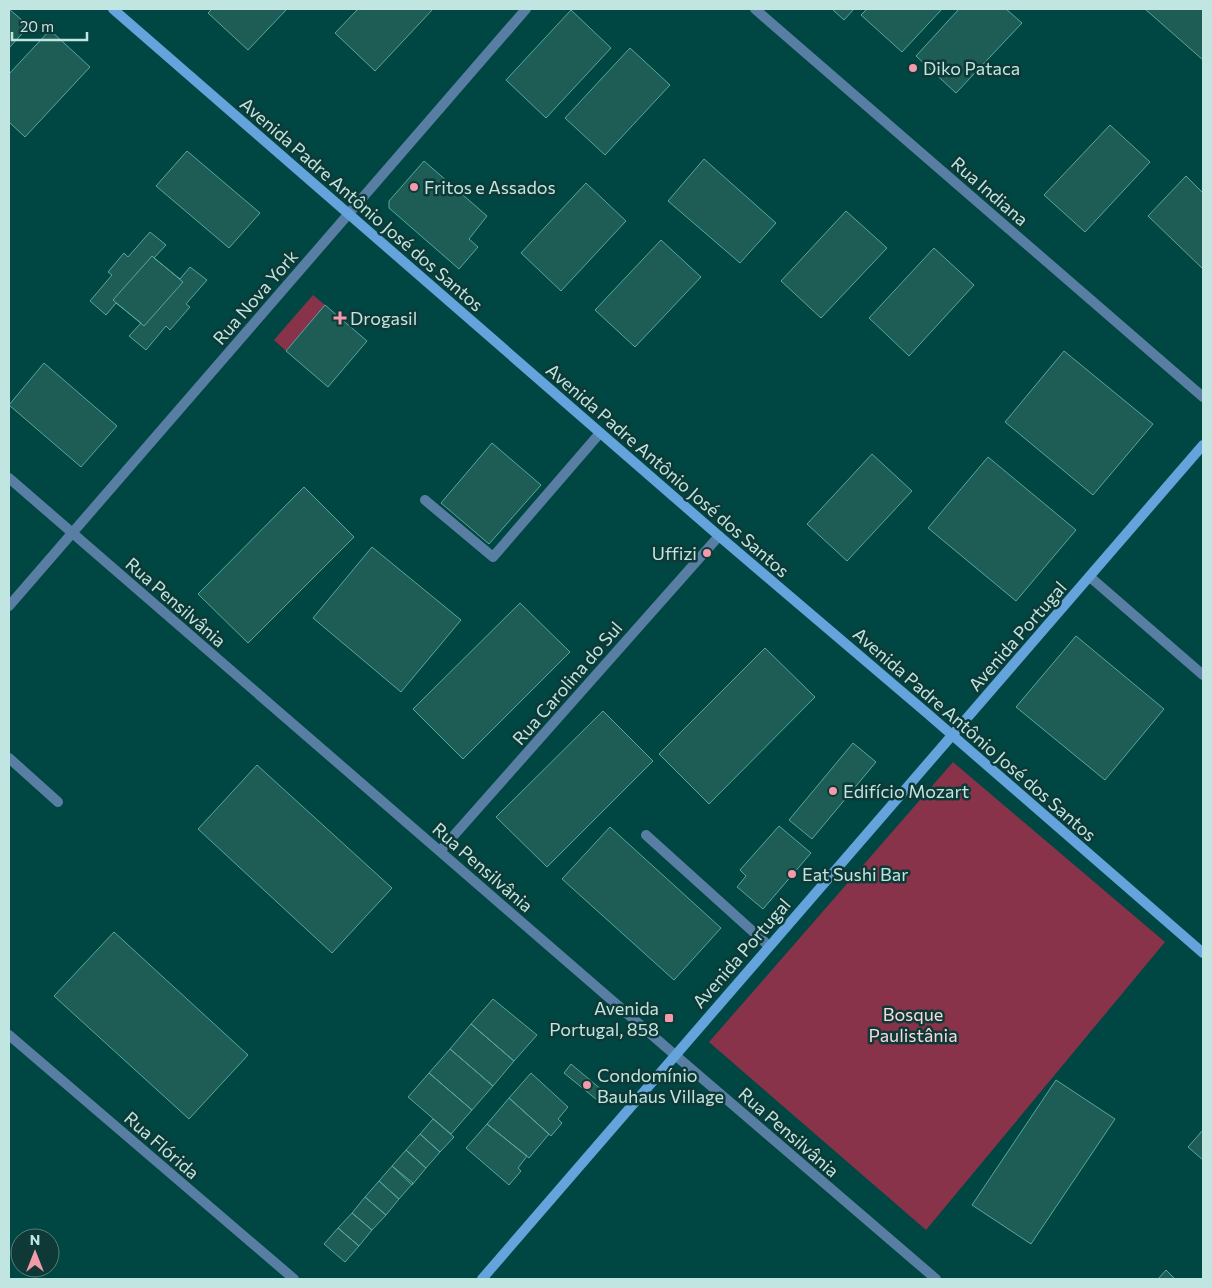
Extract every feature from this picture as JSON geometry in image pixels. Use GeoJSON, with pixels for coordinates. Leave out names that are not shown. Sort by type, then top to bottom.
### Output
{"type":"FeatureCollection","features":[{"type":"Feature","properties":{"kind":"street","name":"Avenida Padre Antônio José dos Santos"},"geometry":{"type":"LineString","coordinates":[[113,9],[718,536],[952,735],[1203,953]]}},
{"type":"Feature","properties":{"kind":"street","name":"Rua Nova York"},"geometry":{"type":"LineString","coordinates":[[9,606],[526,9]]}},
{"type":"Feature","properties":{"kind":"street","name":"Rua Indiana"},"geometry":{"type":"LineString","coordinates":[[755,9],[1203,397]]}},
{"type":"Feature","properties":{"kind":"street"},"geometry":{"type":"LineString","coordinates":[[425,500],[493,557],[600,433]]}},
{"type":"Feature","properties":{"kind":"street","name":"Avenida Portugal"},"geometry":{"type":"LineString","coordinates":[[482,1279],[1203,445]]}},
{"type":"Feature","properties":{"kind":"street","name":"Rua Pensilvânia"},"geometry":{"type":"LineString","coordinates":[[9,478],[936,1279]]}},
{"type":"Feature","properties":{"kind":"street","name":"Rua Carolina do Sul"},"geometry":{"type":"LineString","coordinates":[[440,852],[718,536]]}},
{"type":"Feature","properties":{"kind":"street"},"geometry":{"type":"LineString","coordinates":[[1090,577],[1203,675]]}},
{"type":"Feature","properties":{"kind":"street"},"geometry":{"type":"LineString","coordinates":[[9,758],[58,802]]}},
{"type":"Feature","properties":{"kind":"street"},"geometry":{"type":"LineString","coordinates":[[646,835],[769,946]]}},
{"type":"Feature","properties":{"kind":"street","name":"Rua Flórida"},"geometry":{"type":"LineString","coordinates":[[9,1034],[294,1279]]}},
{"type":"Feature","properties":{"kind":"green space"},"geometry":{"type":"Polygon","coordinates":[[[313,295],[325,305],[286,351],[274,340],[313,295]]]}},
{"type":"Feature","properties":{"kind":"green space","name":"Bosque Paulistânia"},"geometry":{"type":"Polygon","coordinates":[[[953,762],[1165,942],[926,1230],[709,1042],[953,762]]]}},
{"type":"Feature","properties":{"kind":"building"},"geometry":{"type":"Polygon","coordinates":[[[9,9],[29,26],[9,48],[9,9]]]}},
{"type":"Feature","properties":{"kind":"building"},"geometry":{"type":"Polygon","coordinates":[[[212,9],[287,9],[248,50],[208,13],[212,9]]]}},
{"type":"Feature","properties":{"kind":"building"},"geometry":{"type":"Polygon","coordinates":[[[358,9],[433,9],[375,71],[335,33],[358,9]]]}},
{"type":"Feature","properties":{"kind":"building"},"geometry":{"type":"Polygon","coordinates":[[[832,9],[854,9],[844,20],[832,9]]]}},
{"type":"Feature","properties":{"kind":"building"},"geometry":{"type":"Polygon","coordinates":[[[867,9],[942,9],[902,52],[861,15],[867,9]]]}},
{"type":"Feature","properties":{"kind":"building"},"geometry":{"type":"Polygon","coordinates":[[[959,9],[1006,9],[1022,23],[956,93],[916,56],[959,9]]]}},
{"type":"Feature","properties":{"kind":"building"},"geometry":{"type":"Polygon","coordinates":[[[1145,9],[1203,9],[1203,60],[1145,9]]]}},
{"type":"Feature","properties":{"kind":"building"},"geometry":{"type":"Polygon","coordinates":[[[571,10],[611,48],[546,118],[506,80],[571,10]]]}},
{"type":"Feature","properties":{"kind":"building"},"geometry":{"type":"Polygon","coordinates":[[[50,30],[90,67],[25,137],[9,122],[9,74],[50,30]]]}},
{"type":"Feature","properties":{"kind":"building"},"geometry":{"type":"Polygon","coordinates":[[[630,48],[670,85],[605,155],[565,118],[630,48]]]}},
{"type":"Feature","properties":{"kind":"building"},"geometry":{"type":"Polygon","coordinates":[[[1110,125],[1150,162],[1085,232],[1044,195],[1110,125]]]}},
{"type":"Feature","properties":{"kind":"building"},"geometry":{"type":"Polygon","coordinates":[[[187,151],[260,213],[229,248],[156,186],[187,151]]]}},
{"type":"Feature","properties":{"kind":"building"},"geometry":{"type":"Polygon","coordinates":[[[704,159],[776,223],[740,263],[668,201],[704,159]]]}},
{"type":"Feature","properties":{"kind":"building"},"geometry":{"type":"Polygon","coordinates":[[[424,161],[487,216],[469,239],[478,247],[459,269],[389,208],[389,201],[424,161]]]}},
{"type":"Feature","properties":{"kind":"building"},"geometry":{"type":"Polygon","coordinates":[[[1186,176],[1203,193],[1203,269],[1148,216],[1186,176]]]}},
{"type":"Feature","properties":{"kind":"building"},"geometry":{"type":"Polygon","coordinates":[[[586,183],[626,221],[561,291],[521,253],[586,183]]]}},
{"type":"Feature","properties":{"kind":"building"},"geometry":{"type":"Polygon","coordinates":[[[846,211],[887,248],[821,318],[781,281],[846,211]]]}},
{"type":"Feature","properties":{"kind":"building"},"geometry":{"type":"Polygon","coordinates":[[[150,232],[166,245],[154,258],[180,279],[190,267],[207,280],[186,304],[190,307],[170,330],[166,326],[146,350],[129,336],[141,323],[116,303],[106,315],[90,301],[112,275],[108,272],[124,253],[128,257],[150,232]]]}},
{"type":"Feature","properties":{"kind":"building"},"geometry":{"type":"Polygon","coordinates":[[[661,240],[701,277],[635,347],[595,310],[661,240]]]}},
{"type":"Feature","properties":{"kind":"building"},"geometry":{"type":"Polygon","coordinates":[[[934,248],[974,285],[909,356],[869,318],[934,248]]]}},
{"type":"Feature","properties":{"kind":"building"},"geometry":{"type":"Polygon","coordinates":[[[152,256],[183,282],[144,326],[113,300],[152,256]]]}},
{"type":"Feature","properties":{"kind":"building"},"geometry":{"type":"Polygon","coordinates":[[[325,305],[367,341],[328,387],[286,351],[325,305]]]}},
{"type":"Feature","properties":{"kind":"building"},"geometry":{"type":"Polygon","coordinates":[[[1064,351],[1153,424],[1093,495],[1005,422],[1064,351]]]}},
{"type":"Feature","properties":{"kind":"building"},"geometry":{"type":"Polygon","coordinates":[[[44,363],[117,426],[81,467],[9,405],[44,363]]]}},
{"type":"Feature","properties":{"kind":"building"},"geometry":{"type":"Polygon","coordinates":[[[492,443],[541,485],[489,544],[441,503],[492,443]]]}},
{"type":"Feature","properties":{"kind":"building"},"geometry":{"type":"Polygon","coordinates":[[[872,454],[912,491],[847,561],[807,524],[872,454]]]}},
{"type":"Feature","properties":{"kind":"building"},"geometry":{"type":"Polygon","coordinates":[[[988,457],[1076,530],[1016,601],[928,528],[988,457]]]}},
{"type":"Feature","properties":{"kind":"building"},"geometry":{"type":"Polygon","coordinates":[[[304,487],[354,537],[248,643],[198,594],[304,487]]]}},
{"type":"Feature","properties":{"kind":"building"},"geometry":{"type":"Polygon","coordinates":[[[372,547],[461,620],[401,692],[313,618],[372,547]]]}},
{"type":"Feature","properties":{"kind":"building"},"geometry":{"type":"Polygon","coordinates":[[[520,603],[570,652],[463,759],[413,709],[520,603]]]}},
{"type":"Feature","properties":{"kind":"building"},"geometry":{"type":"Polygon","coordinates":[[[1076,636],[1164,709],[1105,780],[1016,707],[1076,636]]]}},
{"type":"Feature","properties":{"kind":"building"},"geometry":{"type":"Polygon","coordinates":[[[765,648],[815,697],[709,804],[659,754],[765,648]]]}},
{"type":"Feature","properties":{"kind":"building"},"geometry":{"type":"Polygon","coordinates":[[[603,711],[653,761],[547,867],[496,817],[603,711]]]}},
{"type":"Feature","properties":{"kind":"building","name":"Edifício Mozart"},"geometry":{"type":"Polygon","coordinates":[[[853,743],[876,762],[812,839],[789,820],[853,743]]]}},
{"type":"Feature","properties":{"kind":"building"},"geometry":{"type":"Polygon","coordinates":[[[257,765],[392,888],[332,953],[198,829],[257,765]]]}},
{"type":"Feature","properties":{"kind":"building"},"geometry":{"type":"Polygon","coordinates":[[[779,826],[811,853],[763,909],[737,887],[746,876],[740,870],[779,826]]]}},
{"type":"Feature","properties":{"kind":"building"},"geometry":{"type":"Polygon","coordinates":[[[610,827],[721,928],[674,980],[562,879],[610,827]]]}},
{"type":"Feature","properties":{"kind":"building"},"geometry":{"type":"Polygon","coordinates":[[[114,932],[248,1055],[189,1119],[54,996],[114,932]]]}},
{"type":"Feature","properties":{"kind":"building"},"geometry":{"type":"Polygon","coordinates":[[[493,999],[537,1035],[514,1061],[471,1024],[493,999]]]}},
{"type":"Feature","properties":{"kind":"building"},"geometry":{"type":"Polygon","coordinates":[[[471,1024],[514,1061],[493,1086],[450,1049],[471,1024]]]}},
{"type":"Feature","properties":{"kind":"building"},"geometry":{"type":"Polygon","coordinates":[[[450,1049],[493,1086],[472,1110],[429,1073],[450,1049]]]}},
{"type":"Feature","properties":{"kind":"building","name":"Condomínio Bauhaus Village"},"geometry":{"type":"Polygon","coordinates":[[[571,1064],[609,1096],[602,1104],[564,1073],[571,1064]]]}},
{"type":"Feature","properties":{"kind":"building"},"geometry":{"type":"Polygon","coordinates":[[[429,1073],[472,1110],[451,1134],[408,1097],[429,1073]]]}},
{"type":"Feature","properties":{"kind":"building"},"geometry":{"type":"Polygon","coordinates":[[[531,1073],[568,1107],[558,1119],[562,1123],[551,1136],[509,1098],[531,1073]]]}},
{"type":"Feature","properties":{"kind":"building"},"geometry":{"type":"Polygon","coordinates":[[[1056,1080],[1115,1119],[1031,1244],[972,1205],[1056,1080]]]}},
{"type":"Feature","properties":{"kind":"building"},"geometry":{"type":"Polygon","coordinates":[[[509,1098],[549,1134],[529,1158],[487,1124],[509,1098]]]}},
{"type":"Feature","properties":{"kind":"building"},"geometry":{"type":"Polygon","coordinates":[[[433,1119],[454,1137],[440,1152],[420,1134],[433,1119]]]}},
{"type":"Feature","properties":{"kind":"building"},"geometry":{"type":"Polygon","coordinates":[[[487,1124],[527,1156],[518,1168],[521,1171],[509,1185],[466,1148],[487,1124]]]}},
{"type":"Feature","properties":{"kind":"building"},"geometry":{"type":"Polygon","coordinates":[[[1203,1130],[1203,1160],[1188,1147],[1203,1130]]]}},
{"type":"Feature","properties":{"kind":"building"},"geometry":{"type":"Polygon","coordinates":[[[420,1134],[440,1152],[426,1168],[406,1150],[420,1134]]]}},
{"type":"Feature","properties":{"kind":"building"},"geometry":{"type":"Polygon","coordinates":[[[406,1150],[426,1168],[412,1185],[392,1166],[406,1150]]]}},
{"type":"Feature","properties":{"kind":"building"},"geometry":{"type":"Polygon","coordinates":[[[392,1166],[413,1183],[399,1199],[379,1181],[392,1166]]]}},
{"type":"Feature","properties":{"kind":"building"},"geometry":{"type":"Polygon","coordinates":[[[379,1181],[399,1199],[386,1215],[365,1197],[379,1181]]]}},
{"type":"Feature","properties":{"kind":"building"},"geometry":{"type":"Polygon","coordinates":[[[365,1197],[386,1215],[372,1230],[352,1213],[365,1197]]]}},
{"type":"Feature","properties":{"kind":"building"},"geometry":{"type":"Polygon","coordinates":[[[352,1213],[372,1230],[359,1246],[338,1228],[352,1213]]]}},
{"type":"Feature","properties":{"kind":"building"},"geometry":{"type":"Polygon","coordinates":[[[338,1228],[359,1246],[345,1262],[324,1244],[338,1228]]]}},
{"type":"Feature","properties":{"kind":"building"},"geometry":{"type":"Polygon","coordinates":[[[1166,1270],[1175,1279],[1158,1279],[1166,1270]]]}},
{"type":"Feature","properties":{"kind":"place","name":"Diko Pataca"},"geometry":{"type":"Point","coordinates":[913,68]}},
{"type":"Feature","properties":{"kind":"place","name":"Fritos e Assados"},"geometry":{"type":"Point","coordinates":[414,187]}},
{"type":"Feature","properties":{"kind":"place","name":"Drogasil"},"geometry":{"type":"Point","coordinates":[340,318]}},
{"type":"Feature","properties":{"kind":"place","name":"Uffizi"},"geometry":{"type":"Point","coordinates":[707,553]}},
{"type":"Feature","properties":{"kind":"place","name":"Edifício Mozart"},"geometry":{"type":"Point","coordinates":[833,791]}},
{"type":"Feature","properties":{"kind":"place","name":"Eat Sushi Bar"},"geometry":{"type":"Point","coordinates":[792,874]}},
{"type":"Feature","properties":{"kind":"place","name":"Avenida Portugal, 858"},"geometry":{"type":"Point","coordinates":[669,1018]}},
{"type":"Feature","properties":{"kind":"place","name":"Condomínio Bauhaus Village"},"geometry":{"type":"Point","coordinates":[587,1085]}}]}
